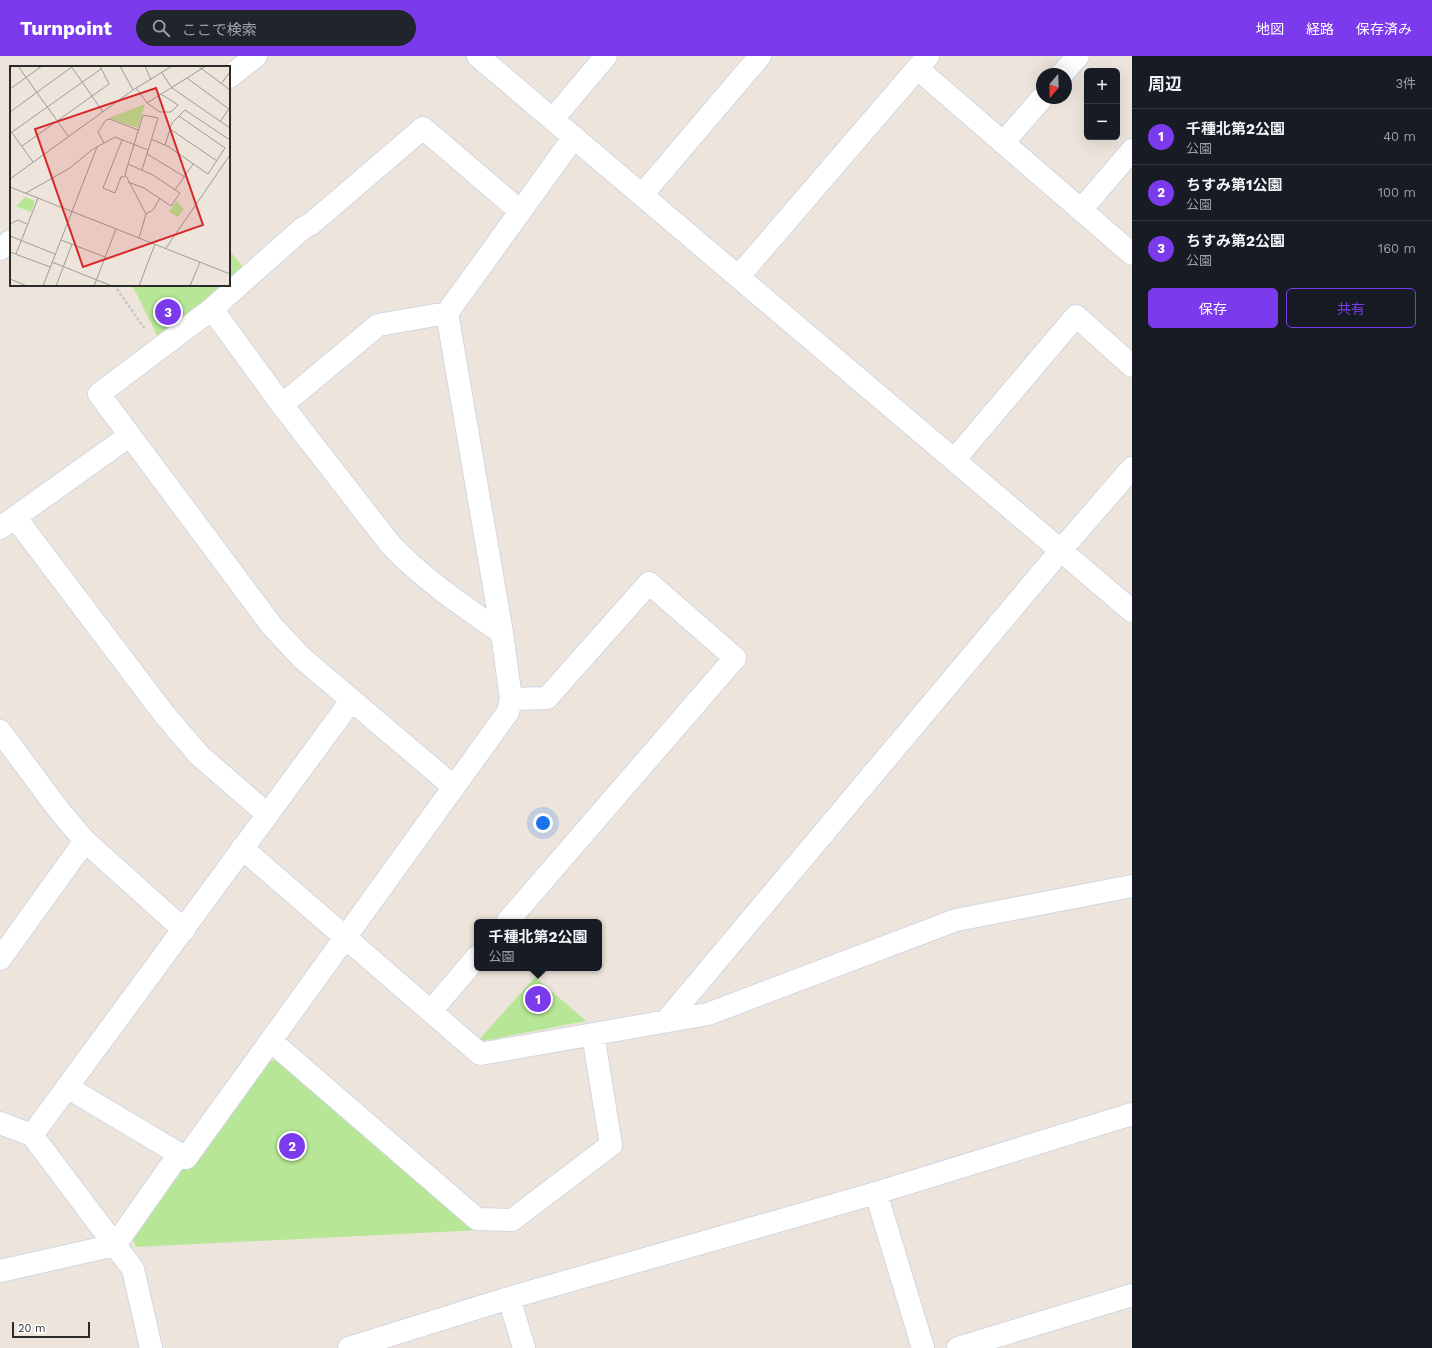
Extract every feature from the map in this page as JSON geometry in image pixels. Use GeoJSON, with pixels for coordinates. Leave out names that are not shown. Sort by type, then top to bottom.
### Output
{"type":"FeatureCollection","features":[{"type":"Feature","properties":{"kind":"street"},"geometry":{"type":"LineString","coordinates":[[230,76],[256,56]]}},
{"type":"Feature","properties":{"kind":"street"},"geometry":{"type":"LineString","coordinates":[[478,56],[956,460],[1132,611]]}},
{"type":"Feature","properties":{"kind":"street"},"geometry":{"type":"LineString","coordinates":[[553,119],[606,56]]}},
{"type":"Feature","properties":{"kind":"street"},"geometry":{"type":"LineString","coordinates":[[642,195],[760,56]]}},
{"type":"Feature","properties":{"kind":"street"},"geometry":{"type":"LineString","coordinates":[[1067,68],[1078,56]]}},
{"type":"Feature","properties":{"kind":"street"},"geometry":{"type":"LineString","coordinates":[[739,276],[923,62],[1003,143],[1132,254]]}},
{"type":"Feature","properties":{"kind":"street"},"geometry":{"type":"LineString","coordinates":[[1003,143],[1037,104]]}},
{"type":"Feature","properties":{"kind":"street"},"geometry":{"type":"LineString","coordinates":[[454,787],[302,658],[272,626],[99,394],[212,309],[303,228],[311,224],[422,128],[520,211]]}},
{"type":"Feature","properties":{"kind":"street"},"geometry":{"type":"LineString","coordinates":[[282,404],[378,325],[447,313],[574,136]]}},
{"type":"Feature","properties":{"kind":"street"},"geometry":{"type":"LineString","coordinates":[[1081,210],[1132,150]]}},
{"type":"Feature","properties":{"kind":"street"},"geometry":{"type":"LineString","coordinates":[[0,249],[10,242]]}},
{"type":"Feature","properties":{"kind":"street"},"geometry":{"type":"LineString","coordinates":[[212,309],[282,404],[390,544],[410,565],[460,604],[502,633]]}},
{"type":"Feature","properties":{"kind":"street"},"geometry":{"type":"LineString","coordinates":[[67,1087],[186,1158],[508,712],[511,699],[502,633],[447,313]]}},
{"type":"Feature","properties":{"kind":"street"},"geometry":{"type":"LineString","coordinates":[[956,460],[1076,316],[1132,366]]}},
{"type":"Feature","properties":{"kind":"street"},"geometry":{"type":"LineString","coordinates":[[129,436],[7,522],[199,755],[267,814]]}},
{"type":"Feature","properties":{"kind":"street"},"geometry":{"type":"LineString","coordinates":[[666,1021],[1061,550],[1132,468]]}},
{"type":"Feature","properties":{"kind":"street"},"geometry":{"type":"LineString","coordinates":[[510,919],[735,658],[649,583],[547,698],[511,699]]}},
{"type":"Feature","properties":{"kind":"street"},"geometry":{"type":"LineString","coordinates":[[32,1135],[184,930],[267,814],[352,701]]}},
{"type":"Feature","properties":{"kind":"street"},"geometry":{"type":"LineString","coordinates":[[0,731],[58,809],[85,841],[184,930]]}},
{"type":"Feature","properties":{"kind":"street"},"geometry":{"type":"LineString","coordinates":[[0,959],[85,841]]}},
{"type":"Feature","properties":{"kind":"street"},"geometry":{"type":"LineString","coordinates":[[242,848],[431,1010],[480,1054],[708,1014],[956,920],[1132,886]]}},
{"type":"Feature","properties":{"kind":"street"},"geometry":{"type":"LineString","coordinates":[[431,1010],[474,960]]}},
{"type":"Feature","properties":{"kind":"street"},"geometry":{"type":"LineString","coordinates":[[271,1041],[476,1219],[512,1220],[611,1146],[593,1034]]}},
{"type":"Feature","properties":{"kind":"street"},"geometry":{"type":"LineString","coordinates":[[349,1348],[509,1298],[876,1193],[1132,1114]]}},
{"type":"Feature","properties":{"kind":"street"},"geometry":{"type":"LineString","coordinates":[[0,1123],[32,1135],[133,1269],[151,1348]]}},
{"type":"Feature","properties":{"kind":"street"},"geometry":{"type":"LineString","coordinates":[[0,1271],[115,1245],[179,1154]]}},
{"type":"Feature","properties":{"kind":"street"},"geometry":{"type":"LineString","coordinates":[[876,1193],[923,1348]]}},
{"type":"Feature","properties":{"kind":"street"},"geometry":{"type":"LineString","coordinates":[[958,1348],[1132,1294]]}},
{"type":"Feature","properties":{"kind":"street"},"geometry":{"type":"LineString","coordinates":[[509,1298],[524,1348]]}},
{"type":"Feature","properties":{"kind":"path"},"geometry":{"type":"LineString","coordinates":[[115,286],[159,349]]}},
{"type":"Feature","properties":{"kind":"green space"},"geometry":{"type":"Polygon","coordinates":[[[230,251],[243,267],[230,278],[230,251]]]}},
{"type":"Feature","properties":{"kind":"green space"},"geometry":{"type":"Polygon","coordinates":[[[132,286],[221,286],[159,339],[132,286]]]}},
{"type":"Feature","properties":{"kind":"green space"},"geometry":{"type":"Polygon","coordinates":[[[535,977],[586,1021],[477,1042],[535,977]]]}},
{"type":"Feature","properties":{"kind":"green space"},"geometry":{"type":"Polygon","coordinates":[[[269,1060],[285,1061],[481,1230],[136,1247],[131,1234],[269,1060]]]}},
{"type":"Feature","properties":{"kind":"place","name":"ちすみ第2公園"},"geometry":{"type":"Point","coordinates":[168,312]}},
{"type":"Feature","properties":{"kind":"place","name":"千種北第2公園"},"geometry":{"type":"Point","coordinates":[538,999]}},
{"type":"Feature","properties":{"kind":"place","name":"ちすみ第1公園"},"geometry":{"type":"Point","coordinates":[292,1146]}}]}
